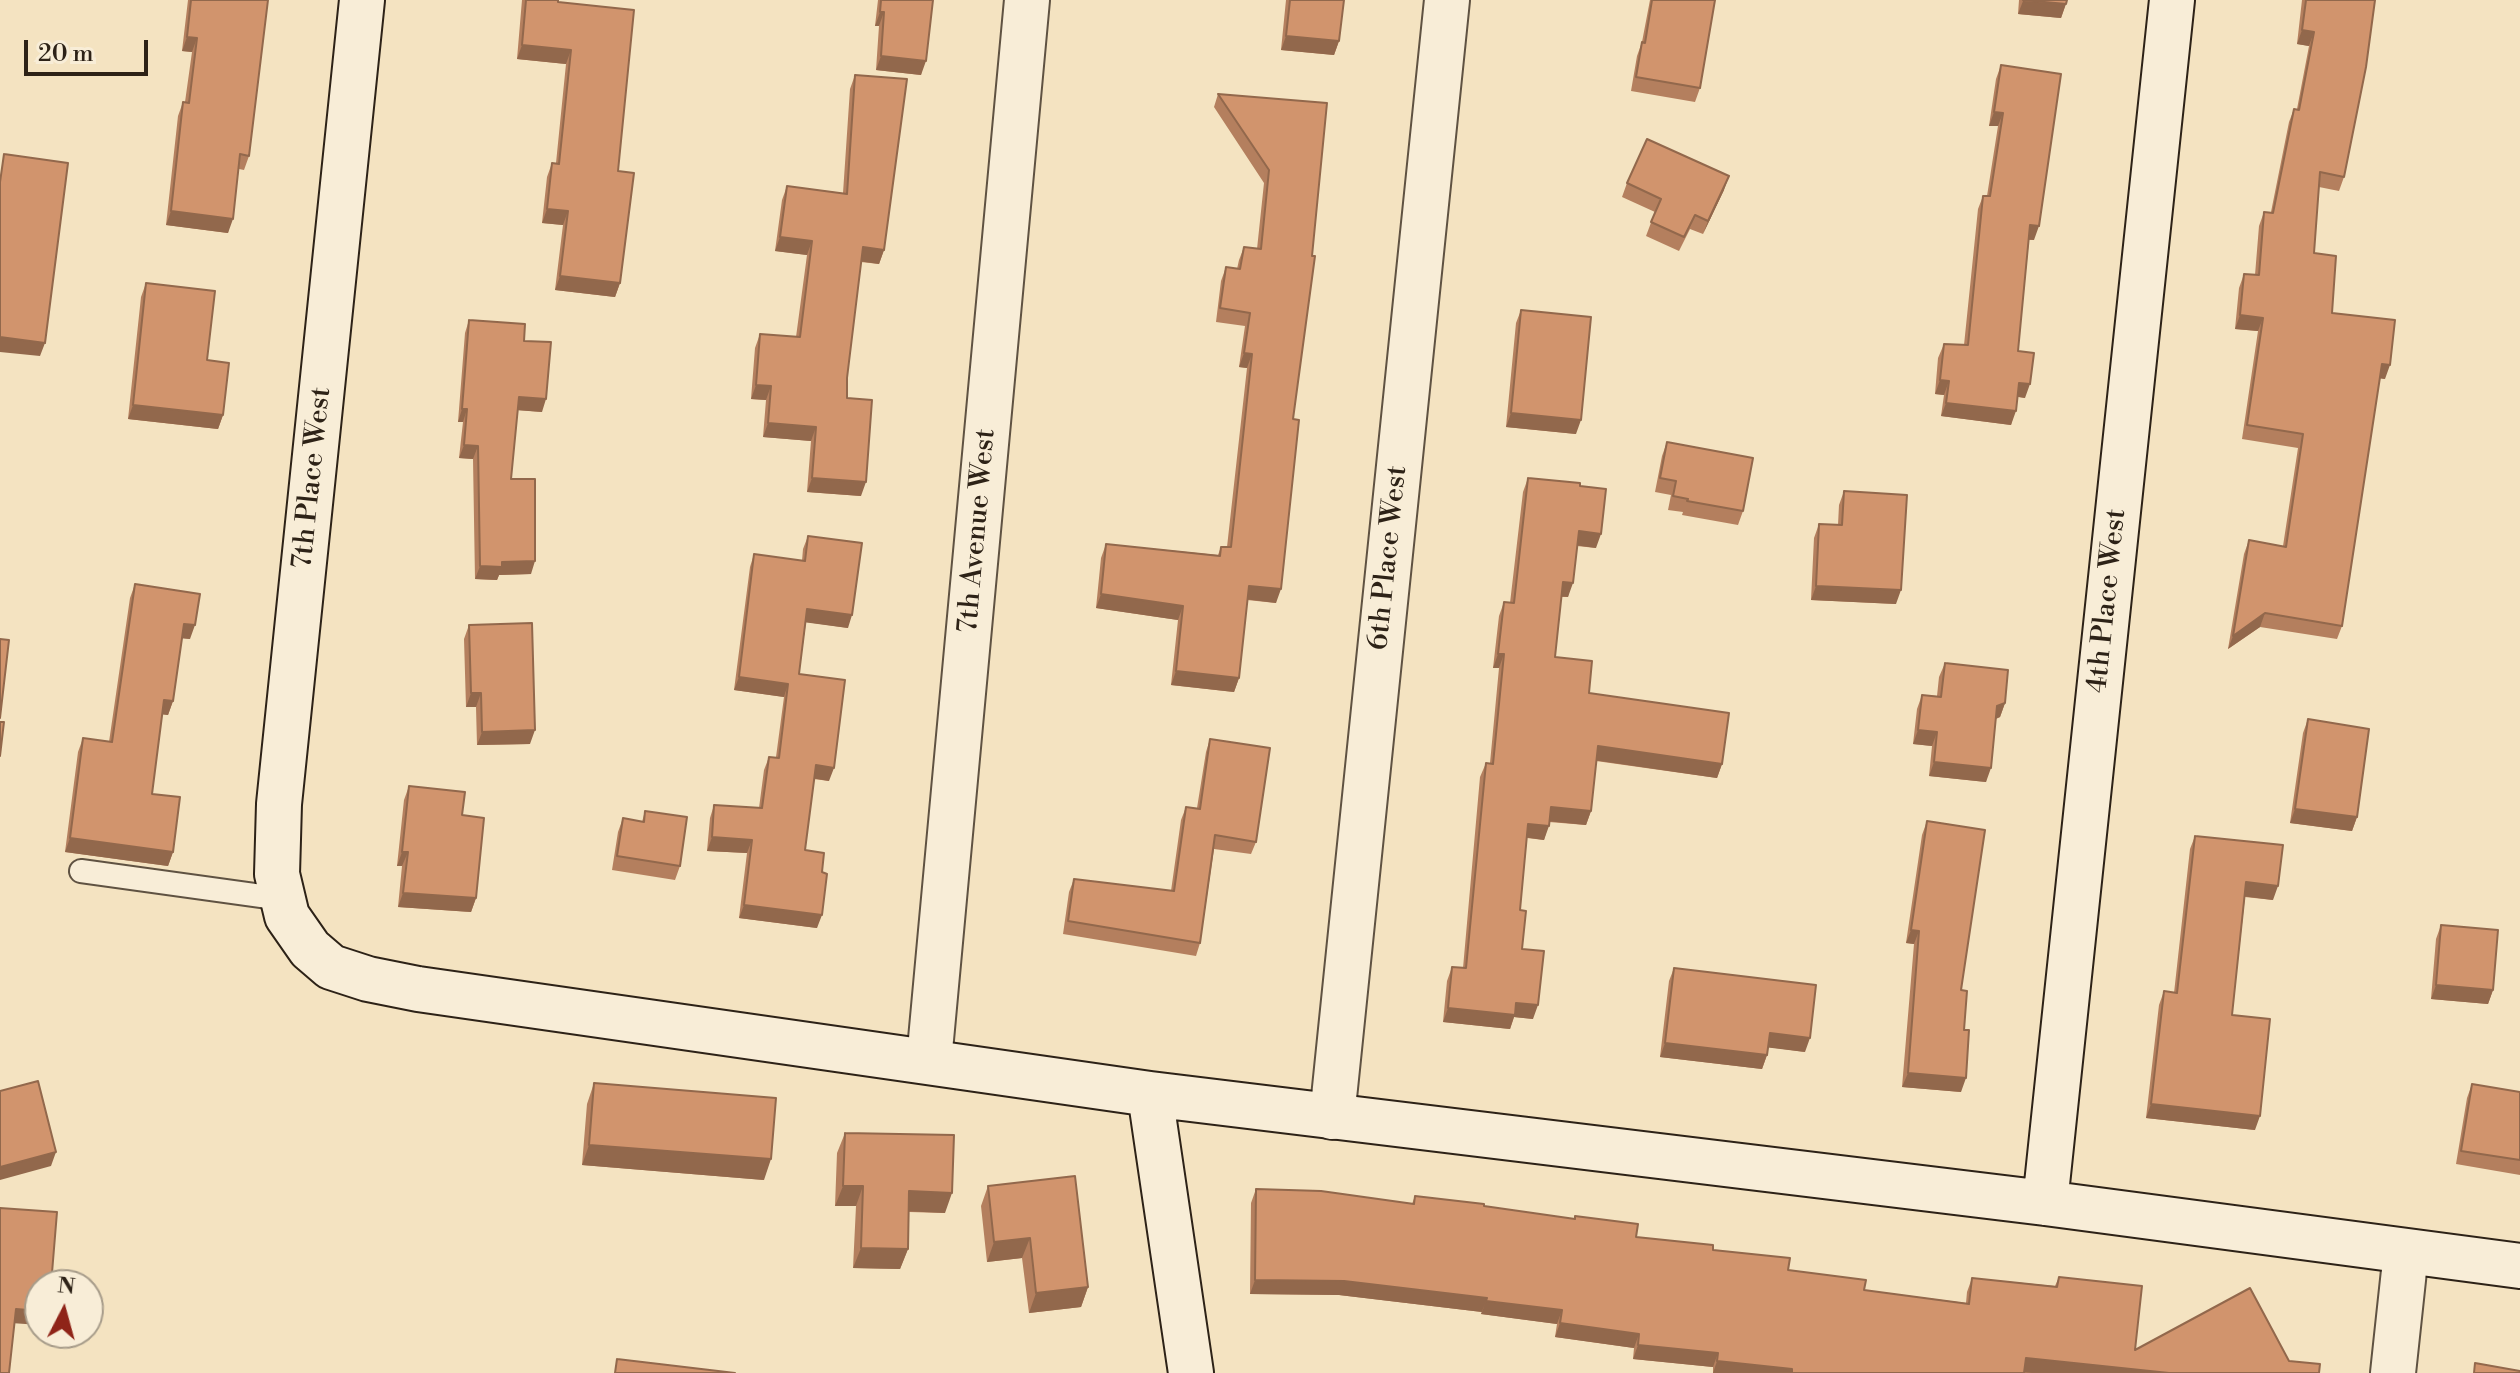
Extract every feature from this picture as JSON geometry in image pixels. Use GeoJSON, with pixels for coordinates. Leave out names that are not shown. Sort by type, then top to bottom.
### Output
{"type":"FeatureCollection","features":[{"type":"Feature","properties":{"kind":"street","name":"7th Place West"},"geometry":{"type":"LineString","coordinates":[[362,0],[279,804],[277,874],[287,916],[310,949],[331,967],[368,979],[418,989],[929,1061]]}},
{"type":"Feature","properties":{"kind":"street","name":"7th Avenue West"},"geometry":{"type":"LineString","coordinates":[[929,1061],[1027,0]]}},
{"type":"Feature","properties":{"kind":"street","name":"6th Place West"},"geometry":{"type":"LineString","coordinates":[[1332,1117],[1447,0]]}},
{"type":"Feature","properties":{"kind":"street","name":"4th Place West"},"geometry":{"type":"LineString","coordinates":[[2045,1203],[2172,0]]}},
{"type":"Feature","properties":{"kind":"street"},"geometry":{"type":"LineString","coordinates":[[929,1061],[1150,1094],[2045,1203],[2520,1266]]}},
{"type":"Feature","properties":{"kind":"street"},"geometry":{"type":"LineString","coordinates":[[1150,1094],[1191,1373]]}},
{"type":"Feature","properties":{"kind":"street"},"geometry":{"type":"LineString","coordinates":[[2393,1373],[2406,1252]]}},
{"type":"Feature","properties":{"kind":"lane"},"geometry":{"type":"LineString","coordinates":[[81,871],[283,899]]}},
{"type":"Feature","properties":{"kind":"building"},"geometry":{"type":"Polygon","coordinates":[[[191,0],[268,0],[249,156],[240,154],[233,219],[171,211],[183,102],[189,103],[197,38],[187,37],[191,0]]]}},
{"type":"Feature","properties":{"kind":"building"},"geometry":{"type":"Polygon","coordinates":[[[526,0],[558,0],[634,10],[618,171],[634,173],[620,283],[560,276],[568,211],[547,209],[552,163],[559,164],[571,50],[522,45],[526,0]]]}},
{"type":"Feature","properties":{"kind":"building"},"geometry":{"type":"Polygon","coordinates":[[[881,0],[933,0],[926,61],[881,56],[884,12],[880,12],[881,0]]]}},
{"type":"Feature","properties":{"kind":"building"},"geometry":{"type":"Polygon","coordinates":[[[1290,0],[1344,0],[1339,41],[1286,36],[1290,0]]]}},
{"type":"Feature","properties":{"kind":"building"},"geometry":{"type":"Polygon","coordinates":[[[1652,0],[1715,0],[1700,88],[1636,77],[1652,0]]]}},
{"type":"Feature","properties":{"kind":"building"},"geometry":{"type":"Polygon","coordinates":[[[2023,0],[2067,0],[2066,4],[2023,0]]]}},
{"type":"Feature","properties":{"kind":"building"},"geometry":{"type":"Polygon","coordinates":[[[2306,0],[2375,0],[2366,67],[2344,177],[2320,172],[2314,253],[2336,256],[2332,313],[2395,320],[2390,365],[2382,364],[2342,626],[2265,613],[2233,636],[2249,540],[2286,547],[2303,434],[2247,425],[2263,318],[2240,315],[2244,274],[2259,275],[2264,212],[2273,213],[2294,109],[2299,110],[2314,32],[2302,30],[2306,0]]]}},
{"type":"Feature","properties":{"kind":"building"},"geometry":{"type":"Polygon","coordinates":[[[2001,65],[2061,74],[2039,226],[2030,225],[2018,351],[2034,353],[2030,384],[2019,383],[2016,411],[1946,403],[1949,381],[1940,380],[1944,344],[1968,345],[1983,196],[1990,196],[2003,113],[1994,112],[2001,65]]]}},
{"type":"Feature","properties":{"kind":"building"},"geometry":{"type":"Polygon","coordinates":[[[855,75],[907,79],[884,250],[863,247],[847,378],[847,398],[872,400],[866,482],[812,478],[816,427],[768,423],[771,386],[756,385],[760,334],[800,337],[812,241],[780,237],[787,186],[847,194],[855,75]]]}},
{"type":"Feature","properties":{"kind":"building"},"geometry":{"type":"Polygon","coordinates":[[[1218,94],[1327,103],[1312,256],[1315,256],[1293,419],[1299,420],[1281,589],[1249,586],[1239,678],[1176,671],[1183,606],[1101,594],[1106,544],[1220,556],[1221,547],[1231,547],[1252,354],[1244,353],[1250,313],[1220,308],[1226,267],[1240,269],[1244,247],[1261,249],[1269,170],[1218,94]]]}},
{"type":"Feature","properties":{"kind":"building"},"geometry":{"type":"Polygon","coordinates":[[[1647,139],[1729,176],[1708,221],[1695,215],[1684,237],[1651,222],[1661,199],[1627,183],[1647,139]]]}},
{"type":"Feature","properties":{"kind":"building"},"geometry":{"type":"Polygon","coordinates":[[[4,154],[68,163],[45,343],[0,337],[0,182],[4,154]]]}},
{"type":"Feature","properties":{"kind":"building"},"geometry":{"type":"Polygon","coordinates":[[[146,283],[215,291],[207,360],[229,363],[223,415],[133,405],[146,283]]]}},
{"type":"Feature","properties":{"kind":"building"},"geometry":{"type":"Polygon","coordinates":[[[1521,310],[1591,317],[1581,420],[1511,413],[1521,310]]]}},
{"type":"Feature","properties":{"kind":"building"},"geometry":{"type":"Polygon","coordinates":[[[469,320],[525,324],[524,341],[551,342],[546,399],[519,397],[511,479],[535,479],[535,561],[502,562],[502,567],[480,566],[478,446],[464,445],[467,409],[462,409],[469,320]]]}},
{"type":"Feature","properties":{"kind":"building"},"geometry":{"type":"Polygon","coordinates":[[[1667,442],[1753,458],[1743,511],[1673,496],[1676,481],[1660,478],[1667,442]]]}},
{"type":"Feature","properties":{"kind":"building"},"geometry":{"type":"Polygon","coordinates":[[[1528,478],[1606,489],[1601,534],[1579,531],[1573,583],[1563,582],[1555,657],[1592,661],[1589,693],[1729,713],[1722,764],[1598,746],[1591,811],[1551,807],[1549,826],[1528,824],[1520,910],[1526,911],[1522,949],[1544,951],[1538,1005],[1516,1003],[1515,1015],[1448,1008],[1452,967],[1466,968],[1486,763],[1493,764],[1504,654],[1498,654],[1504,602],[1514,603],[1528,478]]]}},
{"type":"Feature","properties":{"kind":"building"},"geometry":{"type":"Polygon","coordinates":[[[1844,491],[1907,495],[1901,590],[1816,586],[1819,524],[1842,525],[1844,491]]]}},
{"type":"Feature","properties":{"kind":"building"},"geometry":{"type":"Polygon","coordinates":[[[808,536],[862,543],[852,615],[807,609],[799,674],[845,680],[834,768],[816,765],[805,850],[824,853],[822,872],[827,874],[822,915],[744,905],[752,840],[712,837],[714,805],[762,808],[769,757],[779,758],[788,684],[739,677],[754,554],[805,561],[808,536]]]}},
{"type":"Feature","properties":{"kind":"building"},"geometry":{"type":"Polygon","coordinates":[[[135,584],[200,594],[195,625],[184,624],[173,701],[164,700],[152,794],[180,797],[173,852],[70,838],[83,738],[112,742],[135,584]]]}},
{"type":"Feature","properties":{"kind":"building"},"geometry":{"type":"Polygon","coordinates":[[[532,623],[535,730],[482,732],[481,693],[471,693],[469,625],[532,623]]]}},
{"type":"Feature","properties":{"kind":"building"},"geometry":{"type":"Polygon","coordinates":[[[0,639],[9,640],[0,718],[0,639]]]}},
{"type":"Feature","properties":{"kind":"building"},"geometry":{"type":"Polygon","coordinates":[[[1945,663],[2008,670],[2005,703],[1997,706],[1991,768],[1934,762],[1937,732],[1918,730],[1922,695],[1941,697],[1945,663]]]}},
{"type":"Feature","properties":{"kind":"building"},"geometry":{"type":"Polygon","coordinates":[[[2308,719],[2369,729],[2357,817],[2295,809],[2308,719]]]}},
{"type":"Feature","properties":{"kind":"building"},"geometry":{"type":"Polygon","coordinates":[[[0,722],[4,722],[0,756],[0,722]]]}},
{"type":"Feature","properties":{"kind":"building"},"geometry":{"type":"Polygon","coordinates":[[[1210,739],[1270,748],[1256,842],[1215,835],[1200,943],[1068,921],[1074,879],[1174,891],[1186,807],[1200,809],[1210,739]]]}},
{"type":"Feature","properties":{"kind":"building"},"geometry":{"type":"Polygon","coordinates":[[[409,786],[465,792],[462,815],[484,818],[476,898],[403,893],[408,852],[402,852],[409,786]]]}},
{"type":"Feature","properties":{"kind":"building"},"geometry":{"type":"Polygon","coordinates":[[[645,811],[687,817],[680,866],[617,856],[623,818],[644,822],[645,811]]]}},
{"type":"Feature","properties":{"kind":"building"},"geometry":{"type":"Polygon","coordinates":[[[1927,821],[1985,830],[1961,990],[1967,991],[1964,1030],[1969,1030],[1966,1078],[1908,1073],[1919,931],[1911,930],[1927,821]]]}},
{"type":"Feature","properties":{"kind":"building"},"geometry":{"type":"Polygon","coordinates":[[[2195,836],[2283,845],[2278,886],[2246,882],[2232,1015],[2270,1019],[2260,1116],[2151,1104],[2164,991],[2177,993],[2195,836]]]}},
{"type":"Feature","properties":{"kind":"building"},"geometry":{"type":"Polygon","coordinates":[[[2441,925],[2498,930],[2493,990],[2436,985],[2441,925]]]}},
{"type":"Feature","properties":{"kind":"building"},"geometry":{"type":"Polygon","coordinates":[[[1674,968],[1816,985],[1810,1038],[1770,1033],[1767,1055],[1665,1043],[1674,968]]]}},
{"type":"Feature","properties":{"kind":"building"},"geometry":{"type":"Polygon","coordinates":[[[38,1081],[56,1152],[0,1167],[0,1091],[38,1081]]]}},
{"type":"Feature","properties":{"kind":"building"},"geometry":{"type":"Polygon","coordinates":[[[594,1083],[776,1098],[771,1159],[589,1145],[594,1083]]]}},
{"type":"Feature","properties":{"kind":"building"},"geometry":{"type":"Polygon","coordinates":[[[2472,1084],[2520,1092],[2520,1160],[2461,1151],[2472,1084]]]}},
{"type":"Feature","properties":{"kind":"building"},"geometry":{"type":"Polygon","coordinates":[[[845,1133],[954,1135],[952,1193],[909,1191],[908,1249],[861,1248],[863,1186],[843,1186],[845,1133]]]}},
{"type":"Feature","properties":{"kind":"building"},"geometry":{"type":"Polygon","coordinates":[[[1075,1176],[1088,1287],[1036,1293],[1030,1238],[994,1242],[988,1186],[1075,1176]]]}},
{"type":"Feature","properties":{"kind":"building"},"geometry":{"type":"Polygon","coordinates":[[[1256,1189],[1321,1191],[1414,1204],[1415,1196],[1575,1219],[1575,1216],[1638,1224],[1636,1237],[1713,1245],[1713,1250],[1790,1258],[1788,1270],[1866,1280],[1864,1290],[1969,1304],[1972,1278],[2057,1287],[2059,1277],[2142,1286],[2135,1350],[2250,1288],[2289,1361],[2320,1364],[2319,1373],[2169,1373],[2026,1358],[2024,1373],[1792,1373],[1792,1369],[1717,1361],[1718,1353],[1638,1345],[1639,1334],[1560,1323],[1562,1310],[1344,1281],[1255,1280],[1256,1189]]]}},
{"type":"Feature","properties":{"kind":"building"},"geometry":{"type":"Polygon","coordinates":[[[0,1208],[57,1212],[52,1269],[24,1269],[24,1310],[16,1309],[9,1373],[0,1373],[0,1208]]]}},
{"type":"Feature","properties":{"kind":"building"},"geometry":{"type":"Polygon","coordinates":[[[617,1359],[735,1373],[615,1373],[617,1359]]]}},
{"type":"Feature","properties":{"kind":"building"},"geometry":{"type":"Polygon","coordinates":[[[2475,1363],[2520,1371],[2520,1373],[2474,1373],[2475,1363]]]}}]}
